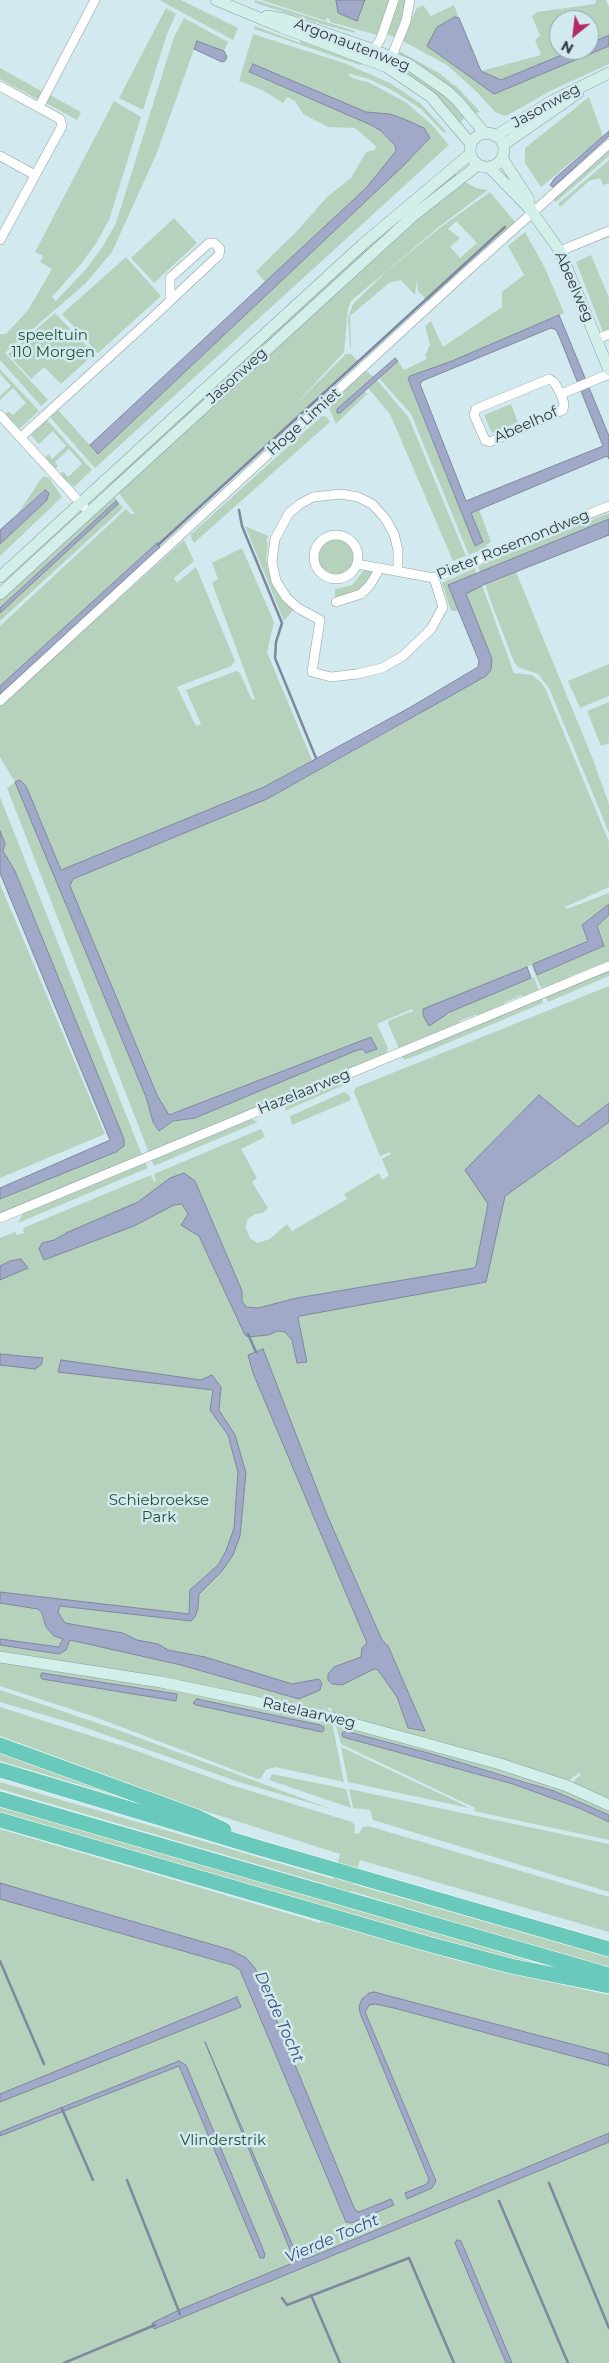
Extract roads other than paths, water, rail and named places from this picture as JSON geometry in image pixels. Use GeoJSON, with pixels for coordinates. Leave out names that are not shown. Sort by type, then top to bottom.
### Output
{"type":"FeatureCollection","features":[{"type":"Feature","properties":{"kind":"highway"},"geometry":{"type":"LineString","coordinates":[[0,1745],[195,1816],[263,1850]]}},
{"type":"Feature","properties":{"kind":"highway"},"geometry":{"type":"LineString","coordinates":[[0,1770],[263,1850],[609,1949]]}},
{"type":"Feature","properties":{"kind":"highway"},"geometry":{"type":"LineString","coordinates":[[0,1799],[609,1974]]}},
{"type":"Feature","properties":{"kind":"highway"},"geometry":{"type":"LineString","coordinates":[[0,1820],[428,1944],[511,1966],[609,1986]]}},
{"type":"Feature","properties":{"kind":"street"},"geometry":{"type":"LineString","coordinates":[[39,107],[95,0]]}},
{"type":"Feature","properties":{"kind":"street","name":"Argonautenweg"},"geometry":{"type":"LineString","coordinates":[[216,0],[253,14],[284,19],[428,77],[447,91],[490,135]]}},
{"type":"Feature","properties":{"kind":"street"},"geometry":{"type":"LineString","coordinates":[[371,54],[394,0]]}},
{"type":"Feature","properties":{"kind":"street"},"geometry":{"type":"LineString","coordinates":[[389,62],[406,21],[410,0]]}},
{"type":"Feature","properties":{"kind":"street","name":"Argonautenweg"},"geometry":{"type":"LineString","coordinates":[[389,62],[431,97],[470,149]]}},
{"type":"Feature","properties":{"kind":"street","name":"Jasonweg"},"geometry":{"type":"LineString","coordinates":[[490,135],[552,101],[609,73]]}},
{"type":"Feature","properties":{"kind":"street","name":"Jasonweg"},"geometry":{"type":"LineString","coordinates":[[503,145],[557,109],[597,78]]}},
{"type":"Feature","properties":{"kind":"street"},"geometry":{"type":"LineString","coordinates":[[0,86],[60,118],[62,126],[0,240]]}},
{"type":"Feature","properties":{"kind":"street"},"geometry":{"type":"LineString","coordinates":[[490,135],[503,145],[502,158],[497,164],[484,166],[470,149],[476,137],[490,135]]}},
{"type":"Feature","properties":{"kind":"street","name":"Hoge Limiet"},"geometry":{"type":"LineString","coordinates":[[0,702],[532,211],[609,144]]}},
{"type":"Feature","properties":{"kind":"street","name":"Jasonweg"},"geometry":{"type":"LineString","coordinates":[[0,577],[363,244],[470,149]]}},
{"type":"Feature","properties":{"kind":"street"},"geometry":{"type":"LineString","coordinates":[[0,156],[35,175]]}},
{"type":"Feature","properties":{"kind":"street","name":"Abeelweg"},"geometry":{"type":"LineString","coordinates":[[502,158],[528,198],[532,211]]}},
{"type":"Feature","properties":{"kind":"street","name":"Jasonweg"},"geometry":{"type":"LineString","coordinates":[[0,594],[413,216],[484,166]]}},
{"type":"Feature","properties":{"kind":"street","name":"Abeelweg"},"geometry":{"type":"LineString","coordinates":[[484,166],[532,211],[560,251],[609,372]]}},
{"type":"Feature","properties":{"kind":"street"},"geometry":{"type":"LineString","coordinates":[[560,251],[609,231]]}},
{"type":"Feature","properties":{"kind":"street"},"geometry":{"type":"LineString","coordinates":[[21,437],[170,301],[219,254],[220,249],[214,243],[209,243],[170,278],[170,301]]}},
{"type":"Feature","properties":{"kind":"street"},"geometry":{"type":"LineString","coordinates":[[597,339],[609,334]]}},
{"type":"Feature","properties":{"kind":"street","name":"Abeelhof"},"geometry":{"type":"LineString","coordinates":[[561,394],[609,372]]}},
{"type":"Feature","properties":{"kind":"street","name":"Abeelhof"},"geometry":{"type":"LineString","coordinates":[[549,379],[554,382],[561,394],[564,404],[563,410],[490,442],[485,440],[474,415],[476,409],[549,379]]}},
{"type":"Feature","properties":{"kind":"street"},"geometry":{"type":"LineString","coordinates":[[0,415],[89,512]]}},
{"type":"Feature","properties":{"kind":"street"},"geometry":{"type":"LineString","coordinates":[[398,571],[398,550],[394,534],[386,518],[372,504],[358,497],[341,494],[313,497],[300,504],[289,514],[275,539],[272,562],[276,581],[286,597],[298,608],[320,620],[312,672],[331,676],[358,674],[382,668],[403,656],[431,629],[443,607],[434,578]]}},
{"type":"Feature","properties":{"kind":"street","name":"Pieter Rosemondweg"},"geometry":{"type":"LineString","coordinates":[[358,564],[434,578],[609,506]]}},
{"type":"Feature","properties":{"kind":"street"},"geometry":{"type":"LineString","coordinates":[[337,534],[346,536],[357,548],[358,564],[350,575],[338,580],[331,579],[319,572],[315,566],[314,551],[320,540],[325,537],[337,534]]}},
{"type":"Feature","properties":{"kind":"street"},"geometry":{"type":"LineString","coordinates":[[336,602],[361,594],[370,585],[380,568]]}},
{"type":"Feature","properties":{"kind":"street","name":"Hazelaarweg"},"geometry":{"type":"LineString","coordinates":[[0,1218],[609,966]]}},
{"type":"Feature","properties":{"kind":"street","name":"Ratelaarweg"},"geometry":{"type":"LineString","coordinates":[[0,1657],[161,1682],[322,1716],[500,1764],[567,1786],[609,1805]]}},
{"type":"Feature","properties":{"kind":"water"},"geometry":{"type":"Polygon","coordinates":[[[336,0],[365,0],[357,21],[338,13],[336,0]]]}},
{"type":"Feature","properties":{"kind":"water"},"geometry":{"type":"Polygon","coordinates":[[[455,17],[459,18],[481,71],[501,80],[550,60],[575,60],[494,94],[427,46],[437,27],[455,17]]]}},
{"type":"Feature","properties":{"kind":"water"},"geometry":{"type":"Polygon","coordinates":[[[609,35],[609,46],[599,50],[599,40],[609,35]]]}},
{"type":"Feature","properties":{"kind":"water"},"geometry":{"type":"Polygon","coordinates":[[[197,41],[224,51],[227,57],[225,61],[222,62],[194,49],[197,41]]]}},
{"type":"Feature","properties":{"kind":"water"},"geometry":{"type":"Polygon","coordinates":[[[253,64],[366,112],[390,114],[404,119],[424,128],[430,138],[402,167],[98,454],[90,445],[366,188],[396,151],[395,146],[381,131],[249,72],[253,64]]]}},
{"type":"Feature","properties":{"kind":"water"},"geometry":{"type":"Polygon","coordinates":[[[609,131],[609,136],[553,187],[550,185],[555,178],[609,131]]]}},
{"type":"Feature","properties":{"kind":"water"},"geometry":{"type":"Polygon","coordinates":[[[559,315],[609,436],[609,459],[607,456],[471,513],[483,542],[475,546],[408,379],[410,376],[452,361],[559,315]],[[551,328],[422,381],[420,384],[466,501],[603,446],[556,330],[551,328]]]}},
{"type":"Feature","properties":{"kind":"water"},"geometry":{"type":"Polygon","coordinates":[[[395,358],[398,361],[340,413],[337,413],[337,409],[395,358]]]}},
{"type":"Feature","properties":{"kind":"water"},"geometry":{"type":"Polygon","coordinates":[[[45,490],[49,493],[47,500],[0,544],[0,530],[45,490]]]}},
{"type":"Feature","properties":{"kind":"water"},"geometry":{"type":"Polygon","coordinates":[[[116,501],[118,504],[0,613],[0,608],[116,501]]]}},
{"type":"Feature","properties":{"kind":"water"},"geometry":{"type":"Polygon","coordinates":[[[609,519],[609,535],[485,584],[466,594],[492,659],[491,670],[486,676],[267,799],[73,879],[70,886],[157,1095],[169,1115],[371,1037],[377,1049],[366,1053],[362,1049],[355,1051],[195,1118],[173,1121],[159,1131],[153,1122],[146,1097],[15,782],[20,780],[26,786],[61,870],[264,787],[409,708],[478,667],[479,661],[448,585],[609,519]]]}},
{"type":"Feature","properties":{"kind":"water"},"geometry":{"type":"Polygon","coordinates":[[[157,543],[160,547],[0,694],[0,686],[157,543]]]}},
{"type":"Feature","properties":{"kind":"water"},"geometry":{"type":"Polygon","coordinates":[[[0,831],[5,843],[3,851],[15,871],[124,1139],[124,1146],[116,1152],[0,1199],[0,1188],[110,1140],[0,873],[0,831]]]}},
{"type":"Feature","properties":{"kind":"water"},"geometry":{"type":"Polygon","coordinates":[[[609,904],[609,915],[597,926],[604,946],[537,975],[533,964],[588,941],[582,925],[609,904]]]}},
{"type":"Feature","properties":{"kind":"water"},"geometry":{"type":"Polygon","coordinates":[[[527,967],[531,978],[450,1012],[429,1026],[423,1015],[423,1009],[527,967]]]}},
{"type":"Feature","properties":{"kind":"water"},"geometry":{"type":"Polygon","coordinates":[[[539,1095],[578,1127],[609,1103],[609,1122],[505,1196],[486,1282],[300,1316],[298,1318],[307,1362],[297,1363],[292,1340],[285,1332],[278,1331],[268,1335],[248,1337],[245,1335],[199,1236],[181,1225],[188,1214],[182,1204],[174,1205],[134,1226],[44,1260],[39,1249],[42,1243],[54,1240],[68,1232],[138,1202],[170,1178],[184,1173],[195,1181],[242,1291],[242,1301],[246,1307],[258,1308],[297,1298],[474,1268],[476,1266],[488,1204],[465,1170],[539,1095]]]}},
{"type":"Feature","properties":{"kind":"water"},"geometry":{"type":"Polygon","coordinates":[[[21,1259],[28,1268],[0,1280],[0,1266],[10,1261],[21,1259]]]}},
{"type":"Feature","properties":{"kind":"water"},"geometry":{"type":"Polygon","coordinates":[[[263,1349],[327,1515],[382,1640],[388,1646],[425,1731],[408,1728],[397,1697],[378,1670],[374,1669],[342,1685],[332,1684],[328,1680],[328,1674],[334,1667],[361,1657],[362,1648],[367,1643],[253,1373],[248,1355],[263,1349]]]}},
{"type":"Feature","properties":{"kind":"water"},"geometry":{"type":"Polygon","coordinates":[[[0,1354],[43,1358],[41,1365],[35,1369],[0,1365],[0,1354]]]}},
{"type":"Feature","properties":{"kind":"water"},"geometry":{"type":"Polygon","coordinates":[[[61,1360],[201,1380],[212,1375],[221,1387],[219,1410],[235,1435],[246,1473],[240,1536],[233,1555],[222,1571],[199,1594],[198,1608],[195,1617],[191,1621],[60,1606],[58,1612],[65,1623],[123,1633],[137,1640],[158,1644],[168,1650],[205,1657],[292,1684],[319,1679],[322,1683],[320,1690],[299,1699],[181,1665],[70,1640],[66,1650],[59,1654],[0,1645],[0,1639],[59,1647],[63,1639],[54,1636],[46,1627],[42,1613],[38,1609],[0,1603],[0,1592],[189,1614],[190,1590],[218,1565],[226,1551],[234,1528],[238,1472],[228,1435],[210,1410],[213,1390],[58,1372],[61,1360]]]}},
{"type":"Feature","properties":{"kind":"water"},"geometry":{"type":"Polygon","coordinates":[[[42,1673],[177,1694],[176,1701],[42,1679],[40,1676],[42,1673]]]}},
{"type":"Feature","properties":{"kind":"water"},"geometry":{"type":"Polygon","coordinates":[[[197,1699],[320,1725],[324,1727],[324,1730],[322,1732],[196,1705],[193,1703],[197,1699]]]}},
{"type":"Feature","properties":{"kind":"water"},"geometry":{"type":"Polygon","coordinates":[[[345,1731],[432,1754],[554,1791],[609,1815],[609,1822],[579,1808],[513,1784],[343,1737],[342,1733],[345,1731]]]}},
{"type":"Feature","properties":{"kind":"water"},"geometry":{"type":"Polygon","coordinates":[[[0,1883],[231,1950],[246,1958],[255,1968],[355,2210],[359,2212],[391,2199],[394,2205],[351,2223],[346,2222],[240,1970],[232,1965],[0,1899],[0,1883]]]}},
{"type":"Feature","properties":{"kind":"water"},"geometry":{"type":"Polygon","coordinates":[[[374,1992],[609,2054],[609,2066],[394,2008],[375,2004],[369,2005],[365,2012],[436,2181],[432,2188],[407,2199],[405,2193],[427,2184],[429,2179],[360,2013],[359,2006],[362,1999],[369,1993],[374,1992]]]}},
{"type":"Feature","properties":{"kind":"water"},"geometry":{"type":"Polygon","coordinates":[[[237,1997],[241,2007],[0,2102],[0,2094],[237,1997]]]}},
{"type":"Feature","properties":{"kind":"water"},"geometry":{"type":"Polygon","coordinates":[[[205,2042],[298,2258],[301,2259],[309,2258],[609,2133],[609,2142],[154,2329],[152,2323],[179,2310],[295,2262],[205,2042]]]}},
{"type":"Feature","properties":{"kind":"water"},"geometry":{"type":"Polygon","coordinates":[[[179,2061],[186,2065],[265,2254],[264,2258],[260,2258],[179,2066],[0,2136],[0,2132],[179,2061]]]}},
{"type":"Feature","properties":{"kind":"water"},"geometry":{"type":"Polygon","coordinates":[[[457,2240],[461,2241],[512,2363],[506,2363],[455,2243],[457,2240]]]}},
{"type":"Feature","properties":{"kind":"waterway"},"geometry":{"type":"LineString","coordinates":[[158,545],[505,227]]}},
{"type":"Feature","properties":{"kind":"waterway"},"geometry":{"type":"LineString","coordinates":[[239,510],[242,526],[282,623],[276,642],[275,658],[316,758]]}},
{"type":"Feature","properties":{"kind":"waterway"},"geometry":{"type":"LineString","coordinates":[[248,1334],[256,1352]]}},
{"type":"Feature","properties":{"kind":"waterway"},"geometry":{"type":"LineString","coordinates":[[0,1961],[44,2064]]}},
{"type":"Feature","properties":{"kind":"waterway"},"geometry":{"type":"LineString","coordinates":[[62,2109],[93,2180]]}},
{"type":"Feature","properties":{"kind":"waterway"},"geometry":{"type":"LineString","coordinates":[[127,2180],[180,2314]]}},
{"type":"Feature","properties":{"kind":"waterway"},"geometry":{"type":"LineString","coordinates":[[549,2183],[609,2328]]}},
{"type":"Feature","properties":{"kind":"waterway"},"geometry":{"type":"LineString","coordinates":[[499,2201],[568,2363]]}},
{"type":"Feature","properties":{"kind":"waterway"},"geometry":{"type":"LineString","coordinates":[[282,2298],[287,2305],[409,2258],[454,2363]]}},
{"type":"Feature","properties":{"kind":"waterway"},"geometry":{"type":"LineString","coordinates":[[311,2295],[340,2363]]}},
{"type":"Feature","properties":{"kind":"waterway","name":"Vierde Tocht"},"geometry":{"type":"LineString","coordinates":[[64,2363],[155,2325]]}},
{"type":"Feature","properties":{"kind":"park label","name":"speeltuin 110 Morgen"},"geometry":{"type":"Point","coordinates":[53,344]}},
{"type":"Feature","properties":{"kind":"park label","name":"Schiebroekse Park"},"geometry":{"type":"Point","coordinates":[159,1510]}},
{"type":"Feature","properties":{"kind":"park label","name":"Vlinderstrik"},"geometry":{"type":"Point","coordinates":[223,2141]}},
{"type":"Feature","properties":{"kind":"water label","name":"Derde Tocht"},"geometry":{"type":"Point","coordinates":[279,2017]}}]}
